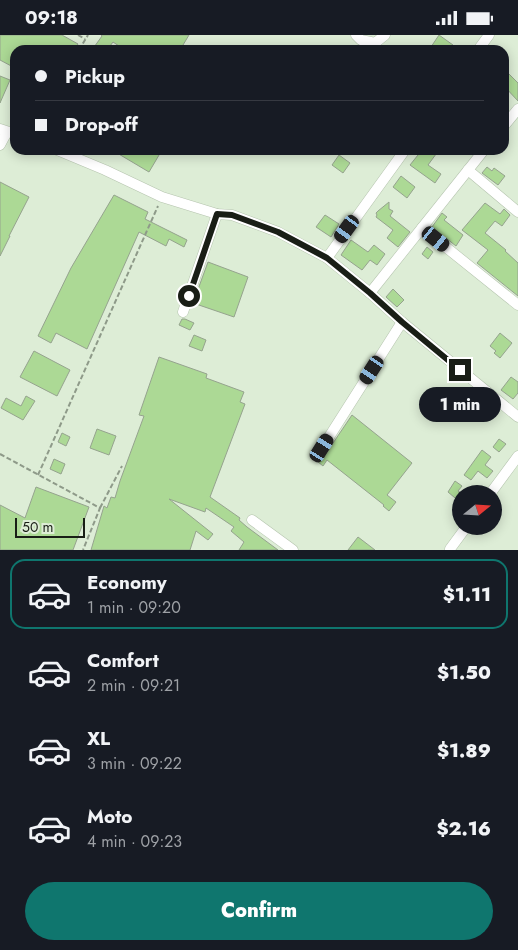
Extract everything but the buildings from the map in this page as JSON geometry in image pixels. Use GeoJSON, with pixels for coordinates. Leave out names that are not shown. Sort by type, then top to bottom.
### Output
{"type":"FeatureCollection","features":[{"type":"Feature","properties":{"kind":"street"},"geometry":{"type":"LineString","coordinates":[[356,35],[361,40],[375,43],[385,35]]}},
{"type":"Feature","properties":{"kind":"street"},"geometry":{"type":"LineString","coordinates":[[482,45],[490,35]]}},
{"type":"Feature","properties":{"kind":"street"},"geometry":{"type":"LineString","coordinates":[[509,120],[518,109]]}},
{"type":"Feature","properties":{"kind":"street"},"geometry":{"type":"LineString","coordinates":[[0,145],[7,132]]}},
{"type":"Feature","properties":{"kind":"street"},"geometry":{"type":"LineString","coordinates":[[69,155],[162,197],[217,214],[232,215],[278,232],[327,258],[518,417]]}},
{"type":"Feature","properties":{"kind":"street"},"geometry":{"type":"LineString","coordinates":[[327,258],[401,155]]}},
{"type":"Feature","properties":{"kind":"street"},"geometry":{"type":"LineString","coordinates":[[370,293],[480,155]]}},
{"type":"Feature","properties":{"kind":"street"},"geometry":{"type":"LineString","coordinates":[[468,170],[518,212]]}},
{"type":"Feature","properties":{"kind":"street"},"geometry":{"type":"LineString","coordinates":[[183,312],[217,214]]}},
{"type":"Feature","properties":{"kind":"street"},"geometry":{"type":"LineString","coordinates":[[422,228],[518,305]]}},
{"type":"Feature","properties":{"kind":"street"},"geometry":{"type":"LineString","coordinates":[[322,448],[402,322]]}},
{"type":"Feature","properties":{"kind":"street"},"geometry":{"type":"LineString","coordinates":[[497,485],[518,456]]}},
{"type":"Feature","properties":{"kind":"street"},"geometry":{"type":"LineString","coordinates":[[252,520],[293,550]]}},
{"type":"Feature","properties":{"kind":"street"},"geometry":{"type":"LineString","coordinates":[[450,549],[460,535]]}},
{"type":"Feature","properties":{"kind":"path"},"geometry":{"type":"LineString","coordinates":[[78,35],[85,39]]}},
{"type":"Feature","properties":{"kind":"path"},"geometry":{"type":"LineString","coordinates":[[82,45],[88,35]]}},
{"type":"Feature","properties":{"kind":"path"},"geometry":{"type":"LineString","coordinates":[[38,475],[162,197]]}},
{"type":"Feature","properties":{"kind":"path"},"geometry":{"type":"LineString","coordinates":[[0,454],[100,508]]}},
{"type":"Feature","properties":{"kind":"path"},"geometry":{"type":"LineString","coordinates":[[83,550],[100,508],[122,466]]}},
{"type":"Feature","properties":{"kind":"route"},"geometry":{"type":"LineString","coordinates":[[189,296],[217,214],[232,215],[278,232],[327,258],[460,370]]}}]}
